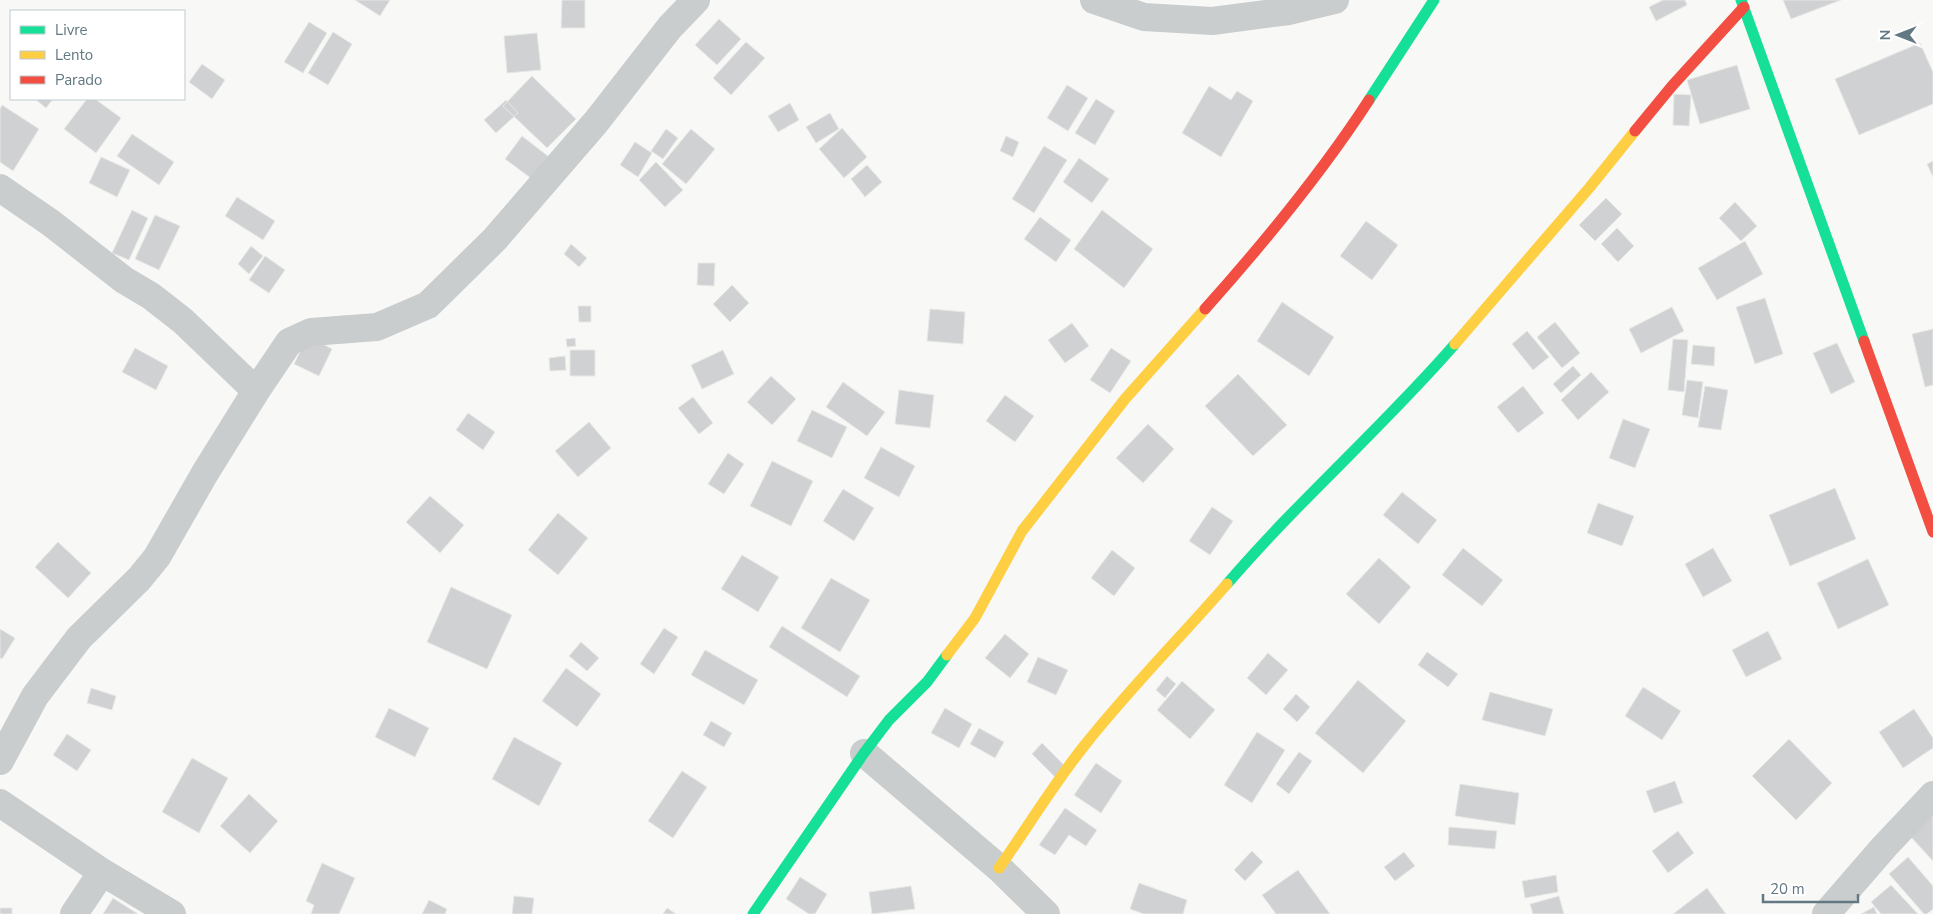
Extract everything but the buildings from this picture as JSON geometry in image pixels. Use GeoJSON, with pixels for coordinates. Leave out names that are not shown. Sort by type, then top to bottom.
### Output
{"type":"FeatureCollection","features":[{"type":"Feature","properties":{"kind":"street"},"geometry":{"type":"LineString","coordinates":[[0,761],[35,696],[79,638],[139,579],[158,557],[205,473],[289,342],[311,332],[377,327],[428,305],[495,239],[596,122],[670,27],[696,0]]}},
{"type":"Feature","properties":{"kind":"street"},"geometry":{"type":"LineString","coordinates":[[1094,0],[1144,17],[1212,21],[1289,11],[1335,0]]}},
{"type":"Feature","properties":{"kind":"street"},"geometry":{"type":"LineString","coordinates":[[753,914],[864,753],[889,720],[927,682],[975,618],[1022,531],[1125,399],[1257,251],[1351,128],[1434,0]]}},
{"type":"Feature","properties":{"kind":"street"},"geometry":{"type":"LineString","coordinates":[[998,868],[1084,747],[1140,679],[1191,626],[1258,548],[1426,377],[1590,187],[1672,86],[1743,4],[1933,532]]}},
{"type":"Feature","properties":{"kind":"street"},"geometry":{"type":"LineString","coordinates":[[0,188],[51,223],[124,280],[151,296],[183,321],[256,391]]}},
{"type":"Feature","properties":{"kind":"street"},"geometry":{"type":"LineString","coordinates":[[864,753],[998,868],[1046,914]]}},
{"type":"Feature","properties":{"kind":"street"},"geometry":{"type":"LineString","coordinates":[[1826,914],[1884,847],[1933,795]]}},
{"type":"Feature","properties":{"kind":"street"},"geometry":{"type":"LineString","coordinates":[[0,803],[102,872],[172,914]]}},
{"type":"Feature","properties":{"kind":"street"},"geometry":{"type":"LineString","coordinates":[[74,914],[102,872]]}},
{"type":"Feature","properties":{"kind":"traffic: fast"},"geometry":{"type":"LineString","coordinates":[[1369,100],[1434,0]]}},
{"type":"Feature","properties":{"kind":"traffic: fast"},"geometry":{"type":"LineString","coordinates":[[1741,0],[1864,341]]}},
{"type":"Feature","properties":{"kind":"traffic: fast"},"geometry":{"type":"LineString","coordinates":[[1227,584],[1455,344]]}},
{"type":"Feature","properties":{"kind":"traffic: fast"},"geometry":{"type":"LineString","coordinates":[[753,914],[864,753],[889,720],[927,682],[947,655]]}},
{"type":"Feature","properties":{"kind":"traffic: slow"},"geometry":{"type":"LineString","coordinates":[[1455,344],[1590,187],[1635,131]]}},
{"type":"Feature","properties":{"kind":"traffic: slow"},"geometry":{"type":"LineString","coordinates":[[947,655],[975,618],[1022,531],[1125,399],[1205,309]]}},
{"type":"Feature","properties":{"kind":"traffic: slow"},"geometry":{"type":"LineString","coordinates":[[999,868],[1084,746],[1227,584]]}},
{"type":"Feature","properties":{"kind":"traffic: jam"},"geometry":{"type":"LineString","coordinates":[[1635,131],[1672,86],[1744,7]]}},
{"type":"Feature","properties":{"kind":"traffic: jam"},"geometry":{"type":"LineString","coordinates":[[1205,309],[1291,208],[1351,128],[1369,100]]}},
{"type":"Feature","properties":{"kind":"traffic: jam"},"geometry":{"type":"LineString","coordinates":[[1864,341],[1933,532]]}}]}
